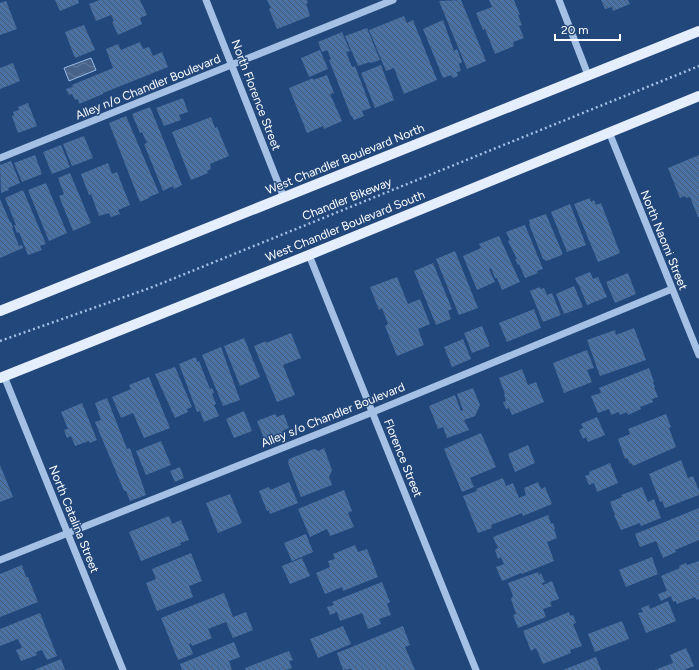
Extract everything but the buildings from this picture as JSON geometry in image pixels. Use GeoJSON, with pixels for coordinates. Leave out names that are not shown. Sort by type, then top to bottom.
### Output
{"type":"FeatureCollection","features":[{"type":"Feature","properties":{"kind":"main road","name":"West Chandler Boulevard North"},"geometry":{"type":"LineString","coordinates":[[0,311],[699,31]]}},
{"type":"Feature","properties":{"kind":"main road","name":"West Chandler Boulevard South"},"geometry":{"type":"LineString","coordinates":[[2,377],[309,255],[699,96]]}},
{"type":"Feature","properties":{"kind":"street","name":"North Florence Street"},"geometry":{"type":"LineString","coordinates":[[206,0],[233,64],[284,198]]}},
{"type":"Feature","properties":{"kind":"street","name":"Alley n/o Chandler Boulevard"},"geometry":{"type":"LineString","coordinates":[[0,158],[393,0]]}},
{"type":"Feature","properties":{"kind":"street"},"geometry":{"type":"LineString","coordinates":[[559,0],[588,75]]}},
{"type":"Feature","properties":{"kind":"street","name":"North Naomi Street"},"geometry":{"type":"LineString","coordinates":[[609,132],[699,355]]}},
{"type":"Feature","properties":{"kind":"street","name":"Florence Street"},"geometry":{"type":"LineString","coordinates":[[309,255],[476,670]]}},
{"type":"Feature","properties":{"kind":"street","name":"Alley s/o Chandler Boulevard"},"geometry":{"type":"LineString","coordinates":[[0,560],[372,412],[672,289]]}},
{"type":"Feature","properties":{"kind":"street","name":"North Catalina Street"},"geometry":{"type":"LineString","coordinates":[[2,377],[68,533],[123,670]]}},
{"type":"Feature","properties":{"kind":"path","name":"Chandler Bikeway"},"geometry":{"type":"LineString","coordinates":[[0,341],[150,288],[699,66]]}},
{"type":"Feature","properties":{"kind":"water"},"geometry":{"type":"Polygon","coordinates":[[[91,58],[96,70],[69,81],[64,68],[91,58]]]}}]}
